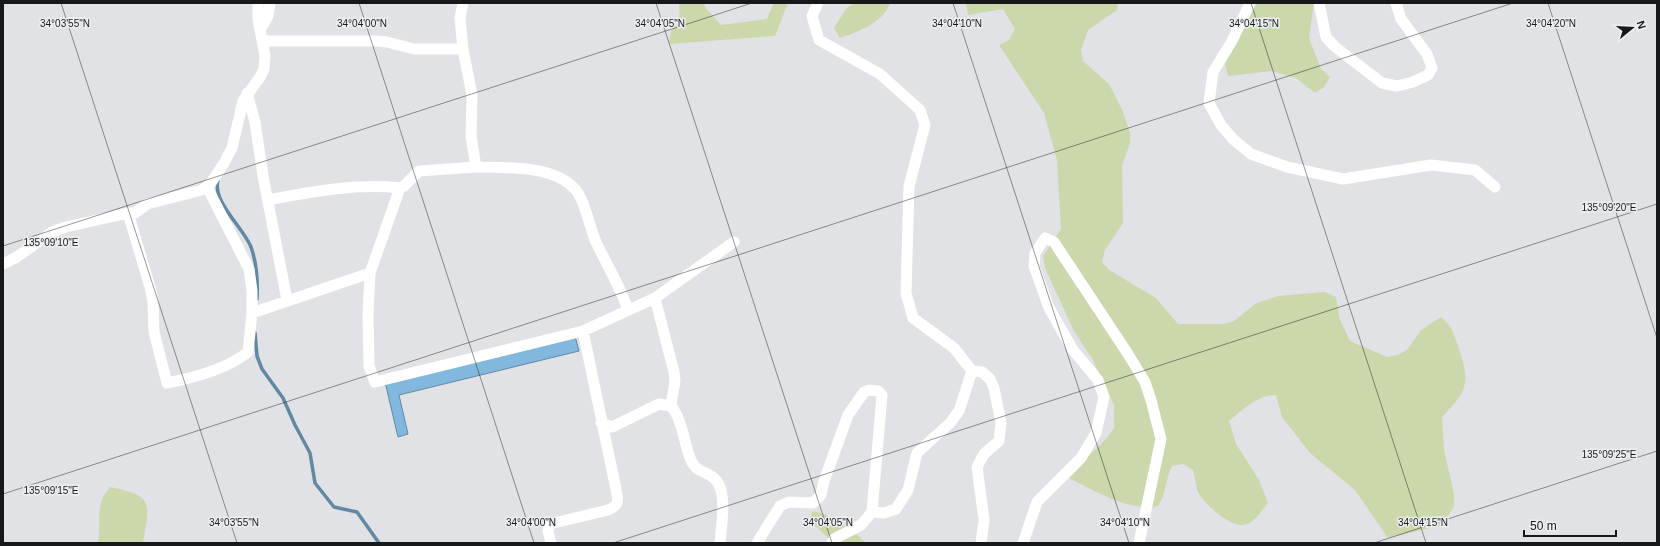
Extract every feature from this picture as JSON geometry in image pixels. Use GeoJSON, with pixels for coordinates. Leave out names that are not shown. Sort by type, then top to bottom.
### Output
{"type":"FeatureCollection","features":[{"type":"Feature","properties":{"kind":"street"},"geometry":{"type":"LineString","coordinates":[[3,264],[17,257],[52,232],[66,227],[128,213],[135,213],[147,204],[196,193],[207,187],[230,153],[241,106],[247,93],[260,77],[264,69],[265,56],[258,3]]}},
{"type":"Feature","properties":{"kind":"street"},"geometry":{"type":"LineString","coordinates":[[262,35],[268,16],[270,3]]}},
{"type":"Feature","properties":{"kind":"street"},"geometry":{"type":"LineString","coordinates":[[463,3],[460,18],[463,49],[472,95],[471,136],[476,167]]}},
{"type":"Feature","properties":{"kind":"street"},"geometry":{"type":"LineString","coordinates":[[818,3],[812,16],[819,40],[880,74],[920,110],[925,125],[909,186],[906,293],[913,318],[954,348],[972,371],[982,372],[990,379],[994,388],[1001,423],[999,441],[984,454],[977,467],[984,520],[981,543]]}},
{"type":"Feature","properties":{"kind":"street"},"geometry":{"type":"LineString","coordinates":[[1250,3],[1232,41],[1213,72],[1209,103],[1222,125],[1233,139],[1251,154],[1287,167],[1342,179],[1431,165],[1475,170],[1495,187]]}},
{"type":"Feature","properties":{"kind":"street"},"geometry":{"type":"LineString","coordinates":[[1319,3],[1323,28],[1326,37],[1330,42],[1382,82],[1397,86],[1418,80],[1428,75],[1432,68],[1427,54],[1401,19],[1396,3]]}},
{"type":"Feature","properties":{"kind":"street"},"geometry":{"type":"LineString","coordinates":[[262,35],[382,41],[414,49],[463,49]]}},
{"type":"Feature","properties":{"kind":"street"},"geometry":{"type":"LineString","coordinates":[[247,93],[255,122],[268,200],[288,300]]}},
{"type":"Feature","properties":{"kind":"street"},"geometry":{"type":"LineString","coordinates":[[268,200],[308,192],[348,188],[400,188],[419,171],[476,167],[530,169],[559,177],[573,188],[583,204],[596,242],[624,297],[628,310]]}},
{"type":"Feature","properties":{"kind":"street"},"geometry":{"type":"LineString","coordinates":[[128,213],[150,287],[153,301],[154,332],[167,383],[198,376],[232,362],[248,352],[252,313],[252,291],[249,269],[207,187]]}},
{"type":"Feature","properties":{"kind":"street"},"geometry":{"type":"LineString","coordinates":[[400,188],[370,273],[368,314],[369,366],[375,382],[583,331],[655,298],[734,242]]}},
{"type":"Feature","properties":{"kind":"street"},"geometry":{"type":"LineString","coordinates":[[1022,543],[1037,502],[1081,458],[1096,433],[1104,397],[1098,380],[1073,350],[1050,308],[1034,266],[1035,253],[1045,238],[1054,242],[1102,313],[1145,382],[1151,400],[1161,439],[1139,543]]}},
{"type":"Feature","properties":{"kind":"street"},"geometry":{"type":"LineString","coordinates":[[252,313],[370,273]]}},
{"type":"Feature","properties":{"kind":"street"},"geometry":{"type":"LineString","coordinates":[[655,298],[674,372],[675,381],[671,406],[678,418],[692,464],[700,472],[711,476],[719,484],[724,510],[720,543]]}},
{"type":"Feature","properties":{"kind":"street"},"geometry":{"type":"LineString","coordinates":[[551,543],[548,532],[550,524],[608,510],[615,507],[618,503],[583,331]]}},
{"type":"Feature","properties":{"kind":"street"},"geometry":{"type":"LineString","coordinates":[[872,512],[884,513],[896,509],[908,490],[917,453],[950,423],[959,411],[972,371]]}},
{"type":"Feature","properties":{"kind":"street"},"geometry":{"type":"LineString","coordinates":[[757,543],[780,506],[789,502],[813,503],[821,496],[824,481],[848,415],[864,392],[869,390],[878,391],[882,395],[872,512],[861,526],[834,539],[832,543]]}},
{"type":"Feature","properties":{"kind":"street"},"geometry":{"type":"LineString","coordinates":[[601,423],[612,427],[659,404],[671,406]]}},
{"type":"Feature","properties":{"kind":"green space"},"geometry":{"type":"Polygon","coordinates":[[[679,3],[704,3],[705,7],[721,25],[767,19],[774,3],[788,3],[775,36],[669,44],[672,27],[680,25],[679,3]]]}},
{"type":"Feature","properties":{"kind":"green space"},"geometry":{"type":"Polygon","coordinates":[[[854,3],[890,3],[887,10],[876,21],[855,33],[840,38],[834,28],[846,9],[854,3]]]}},
{"type":"Feature","properties":{"kind":"green space"},"geometry":{"type":"Polygon","coordinates":[[[966,3],[1118,3],[1117,10],[1088,30],[1081,50],[1083,61],[1109,84],[1123,112],[1130,133],[1130,144],[1122,165],[1123,223],[1105,250],[1102,262],[1109,270],[1156,298],[1178,324],[1223,324],[1234,321],[1255,304],[1278,296],[1325,292],[1336,297],[1340,320],[1350,341],[1387,357],[1398,355],[1408,349],[1421,330],[1441,317],[1448,323],[1462,358],[1465,384],[1458,399],[1442,417],[1444,450],[1454,494],[1454,506],[1443,525],[1388,538],[1355,490],[1310,453],[1282,417],[1276,395],[1256,401],[1229,421],[1236,444],[1259,480],[1268,503],[1257,517],[1247,524],[1238,525],[1232,523],[1207,504],[1199,494],[1193,470],[1183,464],[1172,466],[1163,496],[1158,506],[1135,506],[1123,503],[1111,499],[1067,477],[1107,438],[1114,428],[1114,405],[1093,360],[1074,331],[1045,268],[1043,256],[1061,229],[1057,160],[1044,113],[999,45],[1009,40],[1015,29],[1003,9],[968,15],[966,3]]]}},
{"type":"Feature","properties":{"kind":"green space"},"geometry":{"type":"Polygon","coordinates":[[[1257,3],[1314,3],[1309,38],[1321,69],[1330,77],[1324,87],[1315,93],[1296,78],[1272,71],[1228,76],[1225,63],[1257,3]]]}},
{"type":"Feature","properties":{"kind":"green space"},"geometry":{"type":"Polygon","coordinates":[[[110,487],[135,494],[142,498],[146,503],[147,518],[143,543],[98,543],[100,507],[105,494],[110,487]]]}},
{"type":"Feature","properties":{"kind":"green space"},"geometry":{"type":"Polygon","coordinates":[[[813,511],[835,519],[866,543],[833,543],[818,528],[808,522],[813,511]]]}},
{"type":"Feature","properties":{"kind":"water"},"geometry":{"type":"Polygon","coordinates":[[[575,336],[579,351],[399,395],[408,434],[398,437],[385,382],[575,336]]]}},
{"type":"Feature","properties":{"kind":"waterway"},"geometry":{"type":"LineString","coordinates":[[218,180],[217,188],[224,206],[251,247],[257,273],[257,299]]}},
{"type":"Feature","properties":{"kind":"waterway"},"geometry":{"type":"LineString","coordinates":[[255,333],[257,356],[262,369],[283,398],[310,453],[315,483],[334,507],[357,512],[379,543]]}}]}
